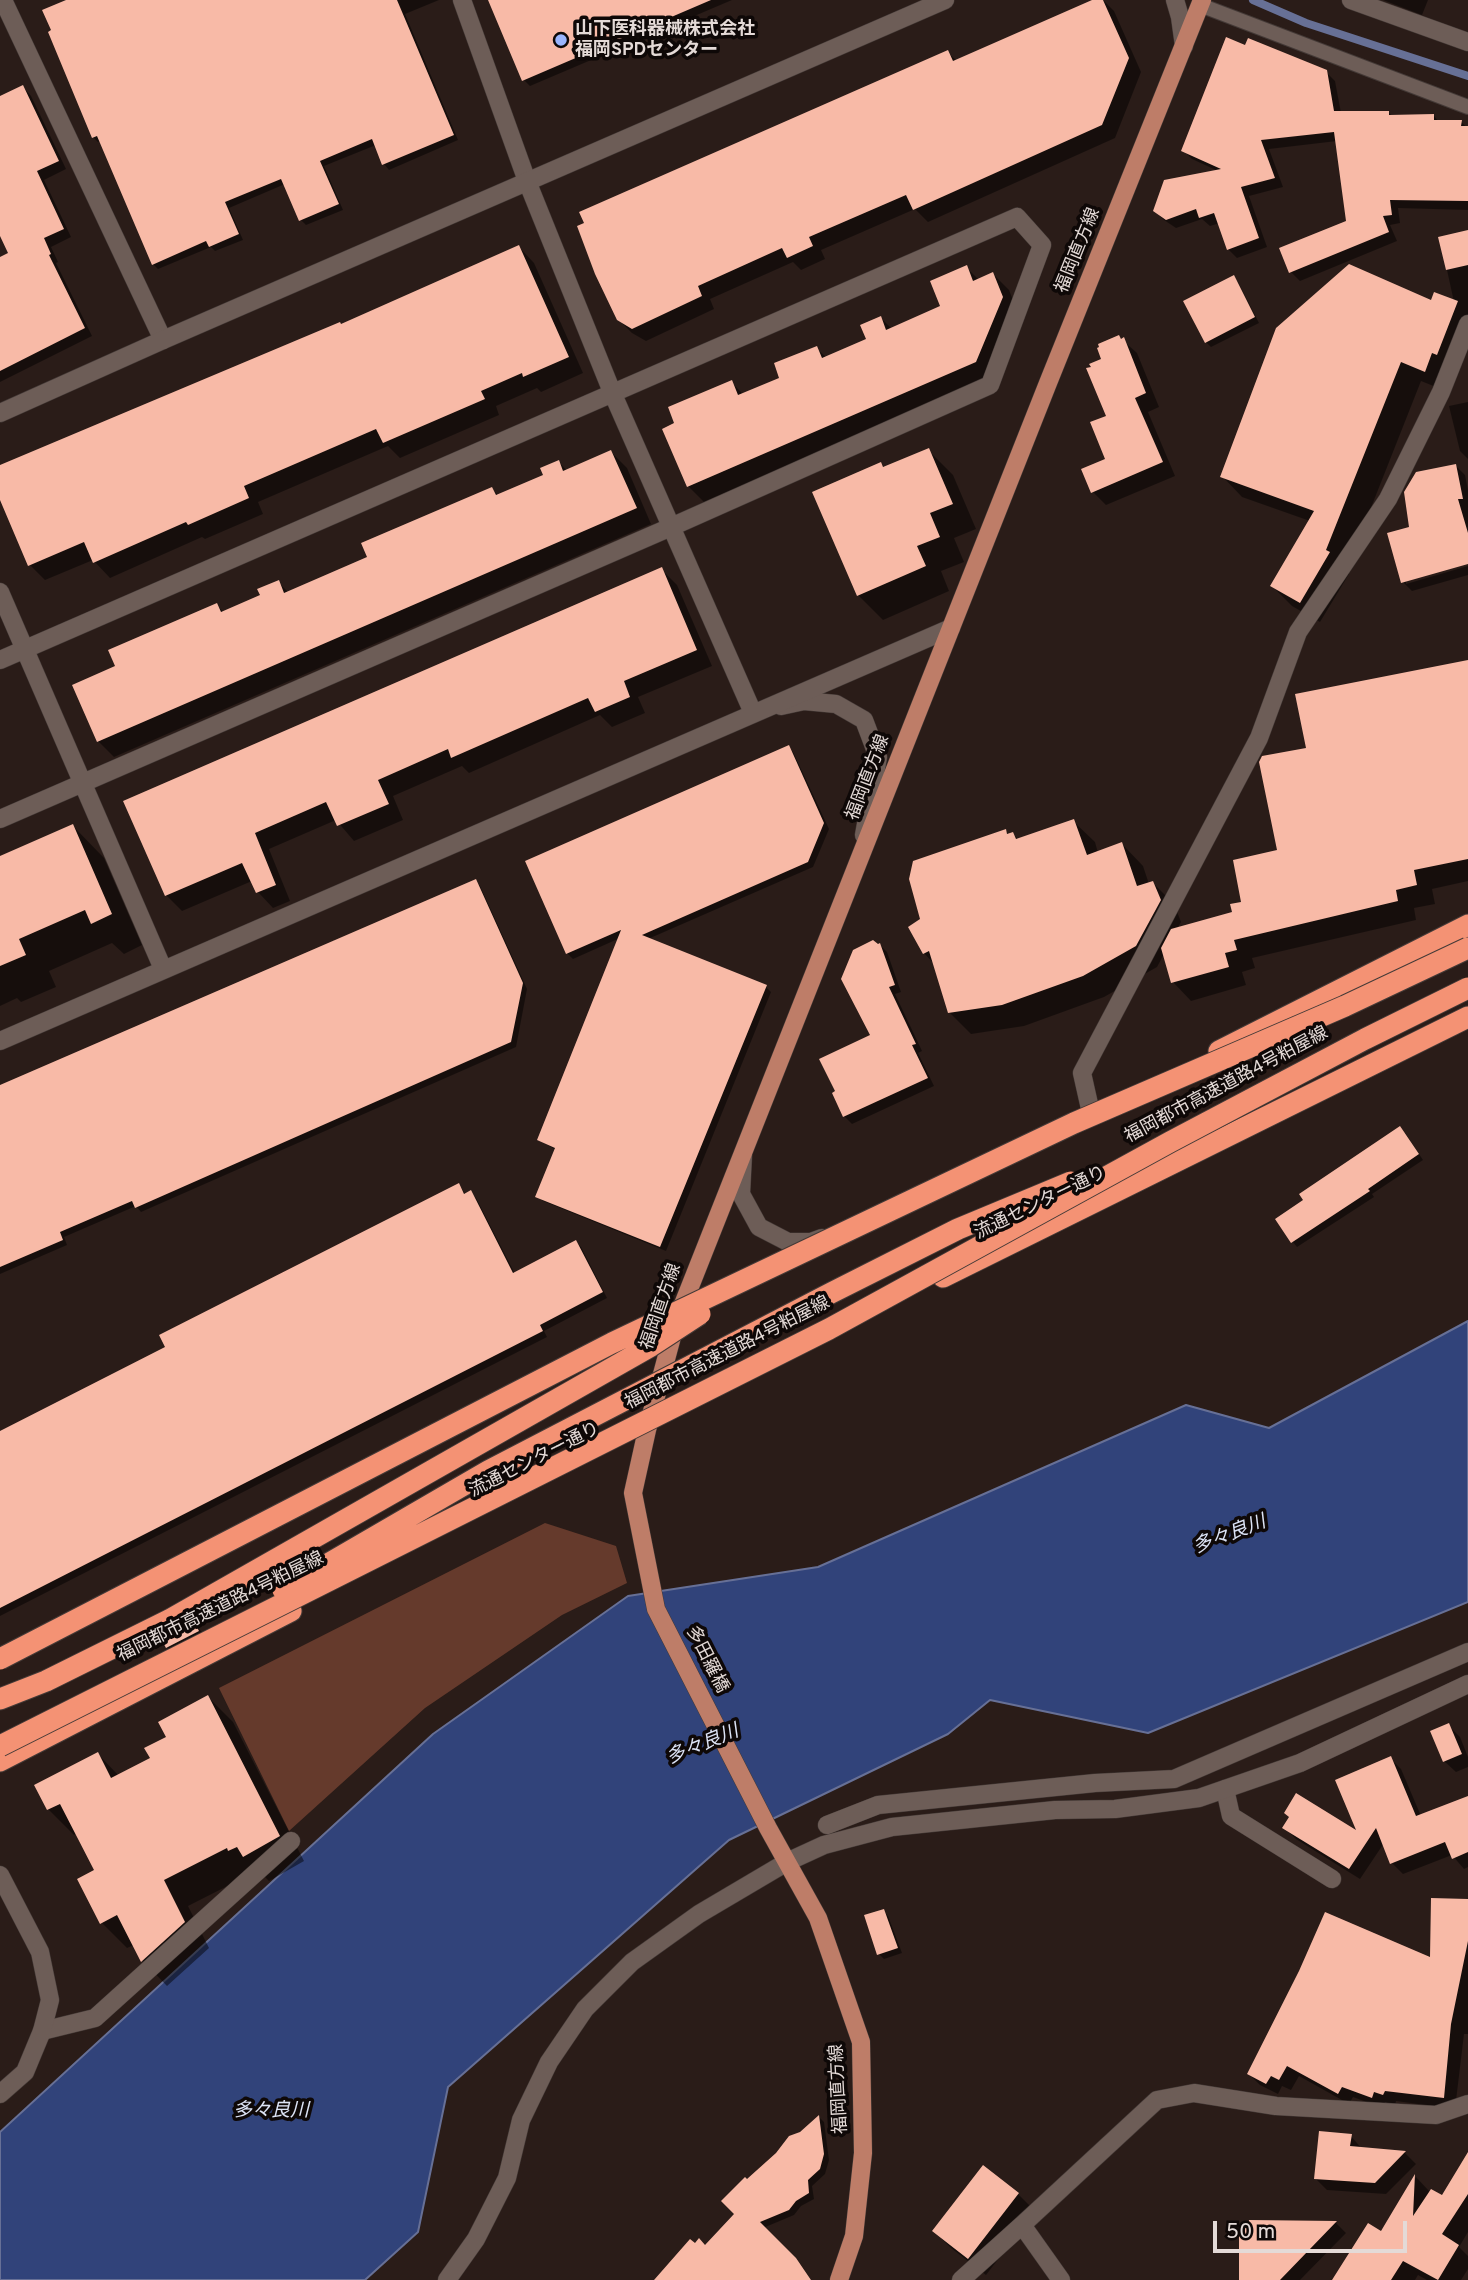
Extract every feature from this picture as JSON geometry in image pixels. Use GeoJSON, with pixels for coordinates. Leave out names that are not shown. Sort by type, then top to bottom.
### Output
{"type":"FeatureCollection","features":[{"type":"Feature","properties":{"kind":"highway"},"geometry":{"type":"LineString","coordinates":[[0,1661],[676,1322],[895,1208],[1468,925]]}},
{"type":"Feature","properties":{"kind":"highway","name":"福岡都市高速道路4号粕屋線"},"geometry":{"type":"LineString","coordinates":[[0,1661],[612,1343],[1074,1123],[1345,1006],[1468,948]]}},
{"type":"Feature","properties":{"kind":"highway","name":"福岡都市高速道路4号粕屋線"},"geometry":{"type":"LineString","coordinates":[[5,1754],[829,1329],[1170,1142],[1365,1038],[1468,988]]}},
{"type":"Feature","properties":{"kind":"highway","name":"流通センター通り"},"geometry":{"type":"LineString","coordinates":[[5,1754],[647,1430],[915,1291],[1468,1017]]}},
{"type":"Feature","properties":{"kind":"highway"},"geometry":{"type":"LineString","coordinates":[[5,1754],[85,1712],[310,1573],[488,1471],[958,1229],[1170,1142]]}},
{"type":"Feature","properties":{"kind":"highway"},"geometry":{"type":"LineString","coordinates":[[0,1699],[46,1681],[171,1619],[651,1346],[782,1263]]}},
{"type":"Feature","properties":{"kind":"main road","name":"福岡直方線"},"geometry":{"type":"LineString","coordinates":[[650,1584],[633,1493],[676,1322],[1201,3]]}},
{"type":"Feature","properties":{"kind":"main road","name":"多田羅橋"},"geometry":{"type":"LineString","coordinates":[[650,1584],[656,1609],[768,1828]]}},
{"type":"Feature","properties":{"kind":"main road","name":"福岡直方線"},"geometry":{"type":"LineString","coordinates":[[768,1828],[818,1918],[861,2042],[863,2153],[854,2236],[839,2280]]}},
{"type":"Feature","properties":{"kind":"street"},"geometry":{"type":"LineString","coordinates":[[4,0],[163,340]]}},
{"type":"Feature","properties":{"kind":"street"},"geometry":{"type":"LineString","coordinates":[[462,0],[527,181],[612,392],[752,713]]}},
{"type":"Feature","properties":{"kind":"street"},"geometry":{"type":"LineString","coordinates":[[0,413],[945,0]]}},
{"type":"Feature","properties":{"kind":"street"},"geometry":{"type":"LineString","coordinates":[[1175,0],[1184,46]]}},
{"type":"Feature","properties":{"kind":"street"},"geometry":{"type":"LineString","coordinates":[[1351,0],[1468,42]]}},
{"type":"Feature","properties":{"kind":"street"},"geometry":{"type":"LineString","coordinates":[[0,660],[1017,217],[1042,246],[990,385],[0,819]]}},
{"type":"Feature","properties":{"kind":"street"},"geometry":{"type":"LineString","coordinates":[[1091,1113],[1082,1073],[1259,738],[1298,632],[1388,499],[1441,392],[1468,324]]}},
{"type":"Feature","properties":{"kind":"street"},"geometry":{"type":"LineString","coordinates":[[0,593],[163,970]]}},
{"type":"Feature","properties":{"kind":"street"},"geometry":{"type":"LineString","coordinates":[[0,1041],[951,628]]}},
{"type":"Feature","properties":{"kind":"street"},"geometry":{"type":"LineString","coordinates":[[752,713],[804,701],[836,704],[864,720],[878,757],[860,860]]}},
{"type":"Feature","properties":{"kind":"street"},"geometry":{"type":"LineString","coordinates":[[743,1152],[741,1194],[760,1227],[788,1242],[811,1242],[895,1208]]}},
{"type":"Feature","properties":{"kind":"street"},"geometry":{"type":"LineString","coordinates":[[828,1825],[878,1805],[1095,1783],[1174,1779],[1468,1652]]}},
{"type":"Feature","properties":{"kind":"street"},"geometry":{"type":"LineString","coordinates":[[447,2280],[477,2239],[507,2178],[522,2120],[549,2062],[585,2009],[632,1962],[699,1914],[787,1862],[824,1845],[892,1827],[1055,1810],[1115,1809],[1199,1798],[1300,1763],[1468,1684]]}},
{"type":"Feature","properties":{"kind":"street"},"geometry":{"type":"LineString","coordinates":[[1224,1789],[1231,1816],[1332,1879]]}},
{"type":"Feature","properties":{"kind":"street"},"geometry":{"type":"LineString","coordinates":[[42,2031],[95,2018],[291,1840]]}},
{"type":"Feature","properties":{"kind":"street"},"geometry":{"type":"LineString","coordinates":[[0,1875],[40,1952],[50,2000],[42,2031],[25,2073],[0,2094]]}},
{"type":"Feature","properties":{"kind":"street"},"geometry":{"type":"LineString","coordinates":[[961,2280],[1157,2100],[1194,2093],[1276,2106],[1436,2115],[1468,2104]]}},
{"type":"Feature","properties":{"kind":"street"},"geometry":{"type":"LineString","coordinates":[[1022,2225],[1061,2280]]}},
{"type":"Feature","properties":{"kind":"lane"},"geometry":{"type":"LineString","coordinates":[[1201,3],[1468,107]]}},
{"type":"Feature","properties":{"kind":"shaded area"},"geometry":{"type":"Polygon","coordinates":[[[545,1523],[616,1546],[627,1583],[562,1615],[425,1708],[289,1831],[219,1688],[545,1523]]]}},
{"type":"Feature","properties":{"kind":"water","name":"多々良川"},"geometry":{"type":"Polygon","coordinates":[[[1468,1321],[1468,1602],[1148,1733],[990,1700],[948,1734],[729,1840],[448,2087],[418,2232],[365,2280],[0,2280],[0,2132],[433,1734],[628,1596],[818,1567],[1186,1405],[1269,1428],[1468,1321]]]}},
{"type":"Feature","properties":{"kind":"building"},"geometry":{"type":"Polygon","coordinates":[[[66,0],[397,0],[454,135],[382,165],[372,139],[320,161],[339,204],[299,221],[281,179],[225,202],[239,234],[209,247],[206,241],[152,265],[97,136],[92,138],[48,32],[51,30],[42,10],[66,0]]]}},
{"type":"Feature","properties":{"kind":"building","name":"山下医科器械株式会社 福岡SPDセンター"},"geometry":{"type":"Polygon","coordinates":[[[488,0],[711,0],[522,81],[488,0]]]}},
{"type":"Feature","properties":{"kind":"building"},"geometry":{"type":"Polygon","coordinates":[[[1092,0],[1103,0],[1129,58],[1102,125],[913,210],[906,195],[809,237],[813,246],[787,258],[782,248],[698,286],[702,296],[632,329],[617,320],[595,274],[577,226],[584,223],[579,212],[948,50],[953,61],[1092,0]]]}},
{"type":"Feature","properties":{"kind":"building"},"geometry":{"type":"Polygon","coordinates":[[[1226,37],[1245,45],[1248,38],[1327,70],[1334,111],[1389,111],[1389,115],[1434,114],[1434,120],[1462,120],[1461,126],[1468,126],[1468,201],[1390,200],[1392,215],[1383,216],[1389,232],[1289,273],[1279,248],[1346,221],[1334,132],[1261,140],[1275,178],[1241,187],[1259,238],[1227,250],[1214,213],[1199,218],[1196,209],[1166,220],[1153,211],[1164,180],[1221,169],[1181,151],[1226,37]]]}},
{"type":"Feature","properties":{"kind":"building"},"geometry":{"type":"Polygon","coordinates":[[[23,85],[59,161],[37,171],[64,229],[44,238],[51,254],[49,255],[85,328],[0,371],[0,257],[8,253],[0,236],[0,96],[23,85]]]}},
{"type":"Feature","properties":{"kind":"building"},"geometry":{"type":"Polygon","coordinates":[[[1468,230],[1468,265],[1446,270],[1438,237],[1468,230]]]}},
{"type":"Feature","properties":{"kind":"building"},"geometry":{"type":"Polygon","coordinates":[[[519,245],[569,357],[481,391],[485,399],[383,443],[376,429],[244,486],[249,498],[93,563],[84,542],[28,566],[0,500],[0,465],[340,322],[341,324],[519,245]]]}},
{"type":"Feature","properties":{"kind":"building"},"geometry":{"type":"Polygon","coordinates":[[[1349,264],[1431,300],[1434,292],[1458,301],[1437,355],[1432,353],[1425,372],[1401,362],[1326,550],[1330,552],[1300,603],[1270,586],[1314,511],[1220,477],[1276,328],[1349,264]]]}},
{"type":"Feature","properties":{"kind":"building"},"geometry":{"type":"Polygon","coordinates":[[[967,265],[973,281],[993,272],[1003,297],[976,362],[687,487],[662,429],[674,423],[668,407],[732,380],[738,395],[779,378],[774,363],[817,346],[822,358],[866,339],[860,325],[881,316],[886,330],[940,306],[930,281],[967,265]]]}},
{"type":"Feature","properties":{"kind":"building"},"geometry":{"type":"Polygon","coordinates":[[[1234,275],[1255,317],[1205,343],[1183,301],[1234,275]]]}},
{"type":"Feature","properties":{"kind":"building"},"geometry":{"type":"Polygon","coordinates":[[[1119,335],[1121,339],[1124,337],[1146,393],[1135,398],[1163,462],[1091,493],[1081,469],[1105,459],[1090,422],[1106,416],[1086,368],[1101,359],[1098,344],[1119,335]]]}},
{"type":"Feature","properties":{"kind":"building"},"geometry":{"type":"Polygon","coordinates":[[[929,448],[953,504],[930,513],[940,537],[917,546],[926,566],[857,596],[812,492],[881,462],[883,467],[929,448]]]}},
{"type":"Feature","properties":{"kind":"building"},"geometry":{"type":"Polygon","coordinates":[[[611,450],[637,508],[97,742],[72,685],[115,666],[108,650],[217,603],[221,612],[260,595],[257,589],[279,580],[284,593],[367,557],[361,543],[492,487],[496,495],[543,475],[540,468],[559,460],[563,471],[611,450]]]}},
{"type":"Feature","properties":{"kind":"building"},"geometry":{"type":"Polygon","coordinates":[[[1456,464],[1463,499],[1458,499],[1468,533],[1468,564],[1401,583],[1387,533],[1409,527],[1404,492],[1416,472],[1456,464]]]}},
{"type":"Feature","properties":{"kind":"building"},"geometry":{"type":"Polygon","coordinates":[[[662,567],[697,650],[624,681],[630,697],[595,712],[588,698],[451,758],[448,749],[378,780],[389,804],[337,826],[326,802],[255,833],[276,885],[256,893],[242,863],[165,896],[123,801],[662,567]]]}},
{"type":"Feature","properties":{"kind":"building"},"geometry":{"type":"Polygon","coordinates":[[[1468,660],[1468,859],[1414,870],[1417,885],[1396,890],[1398,901],[1234,940],[1237,950],[1225,953],[1229,967],[1171,983],[1161,948],[1171,929],[1232,912],[1230,904],[1241,902],[1233,860],[1277,850],[1259,762],[1262,756],[1306,748],[1295,694],[1468,660]]]}},
{"type":"Feature","properties":{"kind":"building"},"geometry":{"type":"Polygon","coordinates":[[[789,745],[824,823],[808,862],[642,935],[767,985],[660,1247],[535,1197],[555,1148],[537,1140],[621,930],[566,954],[525,861],[789,745]]]}},
{"type":"Feature","properties":{"kind":"building"},"geometry":{"type":"Polygon","coordinates":[[[1074,819],[1087,855],[1122,842],[1137,886],[1153,881],[1161,900],[1136,946],[1083,976],[1002,1005],[948,1013],[929,951],[923,954],[908,927],[920,919],[909,879],[913,861],[1006,829],[1007,834],[1013,832],[1016,839],[1074,819]]]}},
{"type":"Feature","properties":{"kind":"building"},"geometry":{"type":"Polygon","coordinates":[[[73,824],[112,914],[91,924],[85,910],[19,939],[26,955],[0,966],[0,856],[73,824]]]}},
{"type":"Feature","properties":{"kind":"building"},"geometry":{"type":"Polygon","coordinates":[[[476,879],[523,983],[511,1042],[135,1208],[132,1201],[60,1232],[63,1240],[0,1267],[0,1085],[476,879]]]}},
{"type":"Feature","properties":{"kind":"building"},"geometry":{"type":"Polygon","coordinates":[[[873,940],[880,943],[895,985],[889,987],[916,1044],[912,1045],[928,1078],[843,1117],[832,1093],[835,1091],[819,1059],[870,1035],[841,979],[853,950],[873,940]]]}},
{"type":"Feature","properties":{"kind":"building"},"geometry":{"type":"Polygon","coordinates":[[[1400,1126],[1419,1154],[1368,1189],[1370,1191],[1291,1243],[1275,1219],[1303,1200],[1299,1194],[1400,1126]]]}},
{"type":"Feature","properties":{"kind":"building"},"geometry":{"type":"Polygon","coordinates":[[[459,1183],[464,1194],[471,1190],[513,1273],[576,1240],[603,1292],[540,1325],[543,1331],[0,1608],[0,1431],[165,1347],[159,1335],[459,1183]]]}},
{"type":"Feature","properties":{"kind":"building"},"geometry":{"type":"Polygon","coordinates":[[[194,1621],[199,1631],[166,1648],[161,1639],[194,1621]]]}},
{"type":"Feature","properties":{"kind":"building"},"geometry":{"type":"Polygon","coordinates":[[[208,1695],[280,1836],[243,1857],[237,1847],[228,1851],[227,1848],[164,1880],[185,1922],[141,1962],[117,1915],[100,1924],[77,1879],[94,1870],[60,1804],[47,1810],[34,1785],[98,1752],[111,1778],[150,1758],[144,1748],[166,1737],[158,1722],[208,1695]]]}},
{"type":"Feature","properties":{"kind":"building"},"geometry":{"type":"Polygon","coordinates":[[[1449,1723],[1462,1754],[1443,1762],[1430,1731],[1449,1723]]]}},
{"type":"Feature","properties":{"kind":"building"},"geometry":{"type":"Polygon","coordinates":[[[1391,1756],[1416,1816],[1468,1796],[1468,1852],[1452,1859],[1445,1842],[1390,1864],[1376,1828],[1349,1869],[1282,1828],[1289,1817],[1284,1813],[1296,1793],[1356,1830],[1335,1780],[1391,1756]]]}},
{"type":"Feature","properties":{"kind":"building"},"geometry":{"type":"Polygon","coordinates":[[[1431,1898],[1468,1899],[1468,1941],[1451,2024],[1444,2098],[1385,2091],[1383,2095],[1374,2092],[1372,2098],[1342,2087],[1338,2094],[1287,2066],[1279,2080],[1271,2076],[1266,2084],[1247,2074],[1299,1971],[1325,1912],[1430,1957],[1431,1898]]]}},
{"type":"Feature","properties":{"kind":"building"},"geometry":{"type":"Polygon","coordinates":[[[884,1909],[898,1948],[877,1955],[864,1915],[884,1909]]]}},
{"type":"Feature","properties":{"kind":"building"},"geometry":{"type":"Polygon","coordinates":[[[819,2115],[824,2154],[820,2169],[808,2180],[809,2193],[796,2201],[789,2210],[760,2222],[796,2258],[811,2280],[654,2280],[690,2239],[695,2243],[699,2238],[705,2245],[734,2214],[721,2201],[745,2177],[747,2179],[776,2153],[789,2136],[800,2132],[819,2115]]]}},
{"type":"Feature","properties":{"kind":"building"},"geometry":{"type":"Polygon","coordinates":[[[1319,2131],[1352,2134],[1350,2146],[1406,2151],[1375,2183],[1314,2179],[1319,2131]]]}},
{"type":"Feature","properties":{"kind":"building"},"geometry":{"type":"Polygon","coordinates":[[[1468,2152],[1468,2194],[1442,2234],[1459,2245],[1438,2280],[1403,2261],[1391,2280],[1332,2280],[1368,2223],[1381,2231],[1415,2174],[1413,2216],[1431,2189],[1442,2195],[1468,2152]]]}},
{"type":"Feature","properties":{"kind":"building"},"geometry":{"type":"Polygon","coordinates":[[[983,2165],[1019,2193],[968,2259],[932,2231],[983,2165]]]}},
{"type":"Feature","properties":{"kind":"building"},"geometry":{"type":"Polygon","coordinates":[[[1249,2220],[1337,2221],[1280,2280],[1239,2280],[1239,2228],[1248,2228],[1249,2220]]]}},
{"type":"Feature","properties":{"kind":"waterway"},"geometry":{"type":"LineString","coordinates":[[1253,0],[1306,23],[1468,76]]}},
{"type":"Feature","properties":{"kind":"place","name":"山下医科器械株式会社 福岡SPDセンター"},"geometry":{"type":"Point","coordinates":[561,40]}}]}
